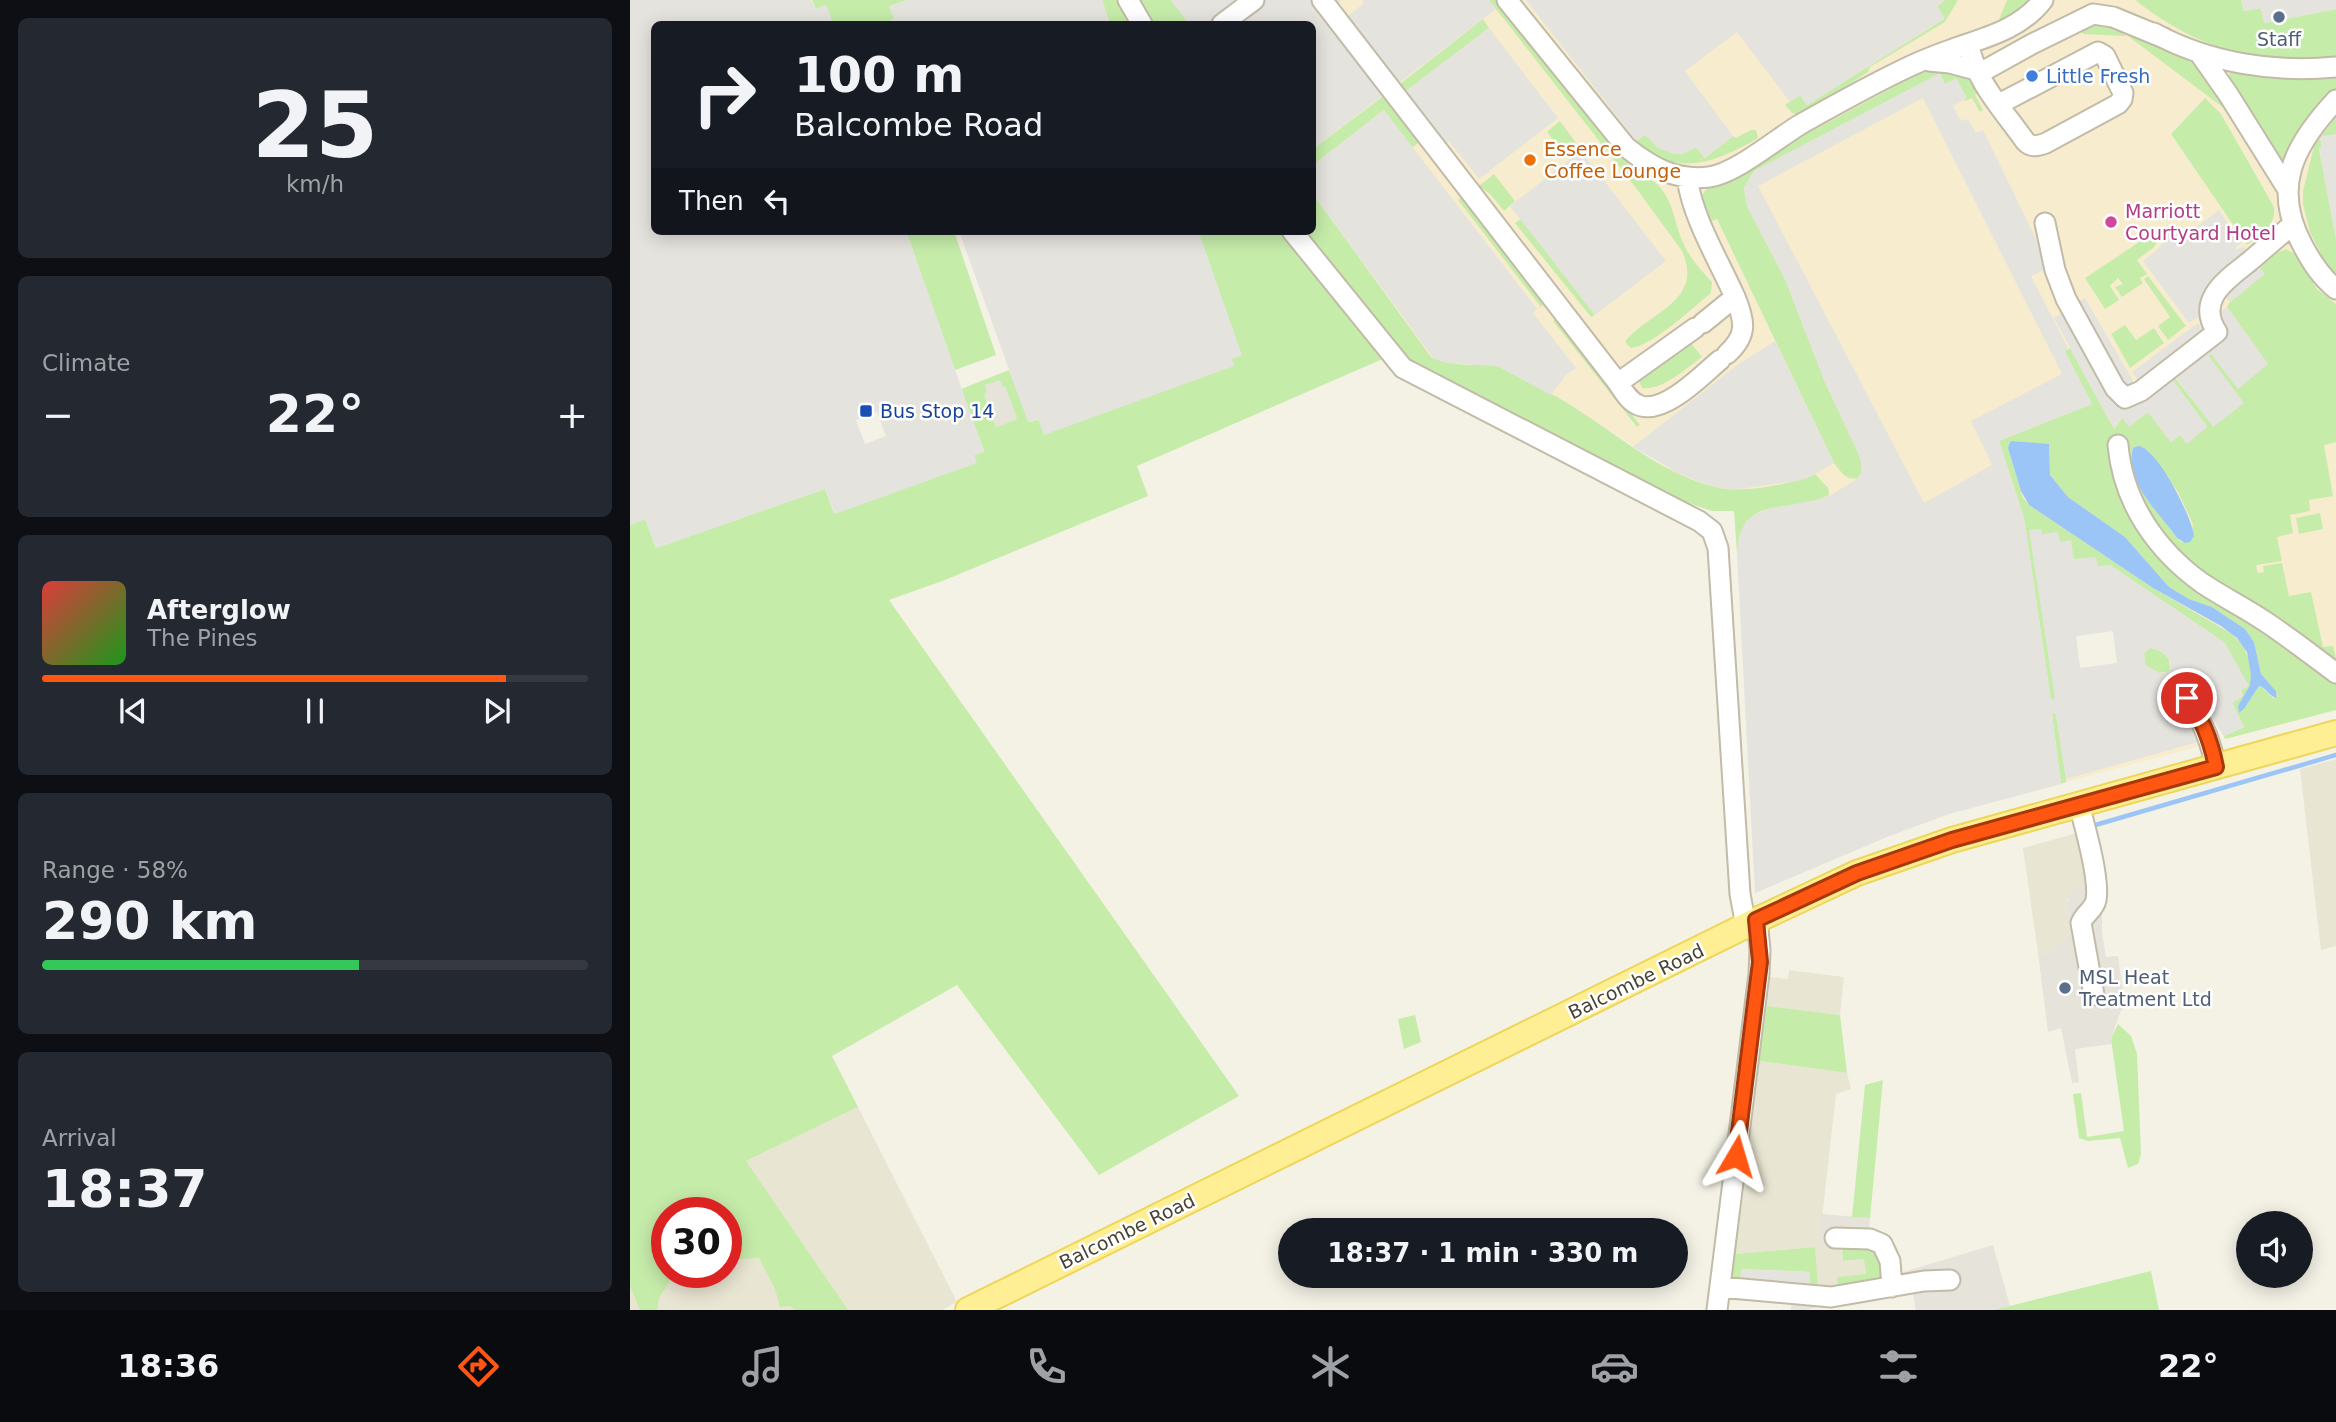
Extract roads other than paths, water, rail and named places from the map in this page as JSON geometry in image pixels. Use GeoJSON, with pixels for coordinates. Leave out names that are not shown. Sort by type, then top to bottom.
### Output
{"type":"FeatureCollection","features":[{"type":"Feature","properties":{"kind":"main road","name":"Balcombe Road"},"geometry":{"type":"LineString","coordinates":[[968,1310],[1857,873],[1952,840],[2336,733]]}},
{"type":"Feature","properties":{"kind":"street"},"geometry":{"type":"LineString","coordinates":[[1128,0],[1140,21]]}},
{"type":"Feature","properties":{"kind":"street"},"geometry":{"type":"LineString","coordinates":[[1226,21],[1254,0]]}},
{"type":"Feature","properties":{"kind":"street"},"geometry":{"type":"LineString","coordinates":[[1322,0],[1628,396],[1636,404],[1646,407],[1659,405],[1675,397],[1724,357],[1738,343],[1742,333],[1742,319],[1735,297],[1696,212],[1687,178]]}},
{"type":"Feature","properties":{"kind":"street"},"geometry":{"type":"LineString","coordinates":[[1507,0],[1626,147],[1653,167],[1687,178],[1711,177],[1728,171],[1801,124],[1900,71],[2002,32],[2043,0]]}},
{"type":"Feature","properties":{"kind":"street"},"geometry":{"type":"LineString","coordinates":[[2106,0],[2164,38]]}},
{"type":"Feature","properties":{"kind":"street"},"geometry":{"type":"LineString","coordinates":[[1924,61],[1943,61],[1976,70],[1991,68],[2093,14],[2109,15],[2200,54],[2291,69],[2336,67]]}},
{"type":"Feature","properties":{"kind":"street"},"geometry":{"type":"LineString","coordinates":[[1969,44],[1976,70],[2000,94],[2026,143],[2038,146],[2118,103],[2123,93],[2105,56],[2098,52],[2000,94]]}},
{"type":"Feature","properties":{"kind":"street"},"geometry":{"type":"LineString","coordinates":[[2200,54],[2228,93],[2288,191]]}},
{"type":"Feature","properties":{"kind":"street"},"geometry":{"type":"LineString","coordinates":[[2336,100],[2305,137],[2291,170],[2287,202],[2292,225],[2313,263],[2336,289]]}},
{"type":"Feature","properties":{"kind":"street"},"geometry":{"type":"LineString","coordinates":[[2045,223],[2054,270],[2068,303],[2117,391],[2125,398],[2153,382],[2217,332],[2210,315],[2215,294],[2221,284],[2292,225]]}},
{"type":"Feature","properties":{"kind":"street"},"geometry":{"type":"LineString","coordinates":[[1295,235],[1403,368],[1690,517],[1712,531],[1718,548],[1740,894],[1760,950],[1717,1310]]}},
{"type":"Feature","properties":{"kind":"street"},"geometry":{"type":"LineString","coordinates":[[1618,383],[1735,297]]}},
{"type":"Feature","properties":{"kind":"street"},"geometry":{"type":"LineString","coordinates":[[2118,445],[2122,474],[2132,501],[2166,552],[2203,583],[2332,664]]}},
{"type":"Feature","properties":{"kind":"street"},"geometry":{"type":"LineString","coordinates":[[2182,691],[2204,726],[2216,767]]}},
{"type":"Feature","properties":{"kind":"street"},"geometry":{"type":"LineString","coordinates":[[2079,805],[2089,842],[2096,892],[2094,906],[2083,918],[2081,925],[2094,995]]}},
{"type":"Feature","properties":{"kind":"street"},"geometry":{"type":"LineString","coordinates":[[1835,1238],[1870,1239],[1882,1244],[1890,1261],[1892,1287]]}},
{"type":"Feature","properties":{"kind":"street"},"geometry":{"type":"LineString","coordinates":[[1720,1287],[1831,1297],[1930,1280],[1950,1280]]}},
{"type":"Feature","properties":{"kind":"water"},"geometry":{"type":"Polygon","coordinates":[[[2012,441],[2049,444],[2050,475],[2068,497],[2125,537],[2169,587],[2189,599],[2212,607],[2245,629],[2254,642],[2261,674],[2276,691],[2277,698],[2259,686],[2239,713],[2238,706],[2250,685],[2251,675],[2247,652],[2237,638],[2221,626],[2153,588],[2029,505],[2021,491],[2008,448],[2012,441]]]}},
{"type":"Feature","properties":{"kind":"water"},"geometry":{"type":"Polygon","coordinates":[[[2138,446],[2146,449],[2172,484],[2192,527],[2194,536],[2190,542],[2185,543],[2177,538],[2138,485],[2132,461],[2133,448],[2138,446]]]}},
{"type":"Feature","properties":{"kind":"waterway"},"geometry":{"type":"LineString","coordinates":[[2092,826],[2336,755]]}},
{"type":"Feature","properties":{"kind":"place","name":"Staff"},"geometry":{"type":"Point","coordinates":[2279,17]}},
{"type":"Feature","properties":{"kind":"place","name":"Little Fresh"},"geometry":{"type":"Point","coordinates":[2032,76]}},
{"type":"Feature","properties":{"kind":"place","name":"Essence Coffee Lounge"},"geometry":{"type":"Point","coordinates":[1530,160]}},
{"type":"Feature","properties":{"kind":"place","name":"Marriott Courtyard Hotel"},"geometry":{"type":"Point","coordinates":[2111,222]}},
{"type":"Feature","properties":{"kind":"place","name":"Bus Stop 14"},"geometry":{"type":"Point","coordinates":[866,411]}},
{"type":"Feature","properties":{"kind":"place","name":"MSL Heat Treatment Ltd"},"geometry":{"type":"Point","coordinates":[2065,988]}}]}
